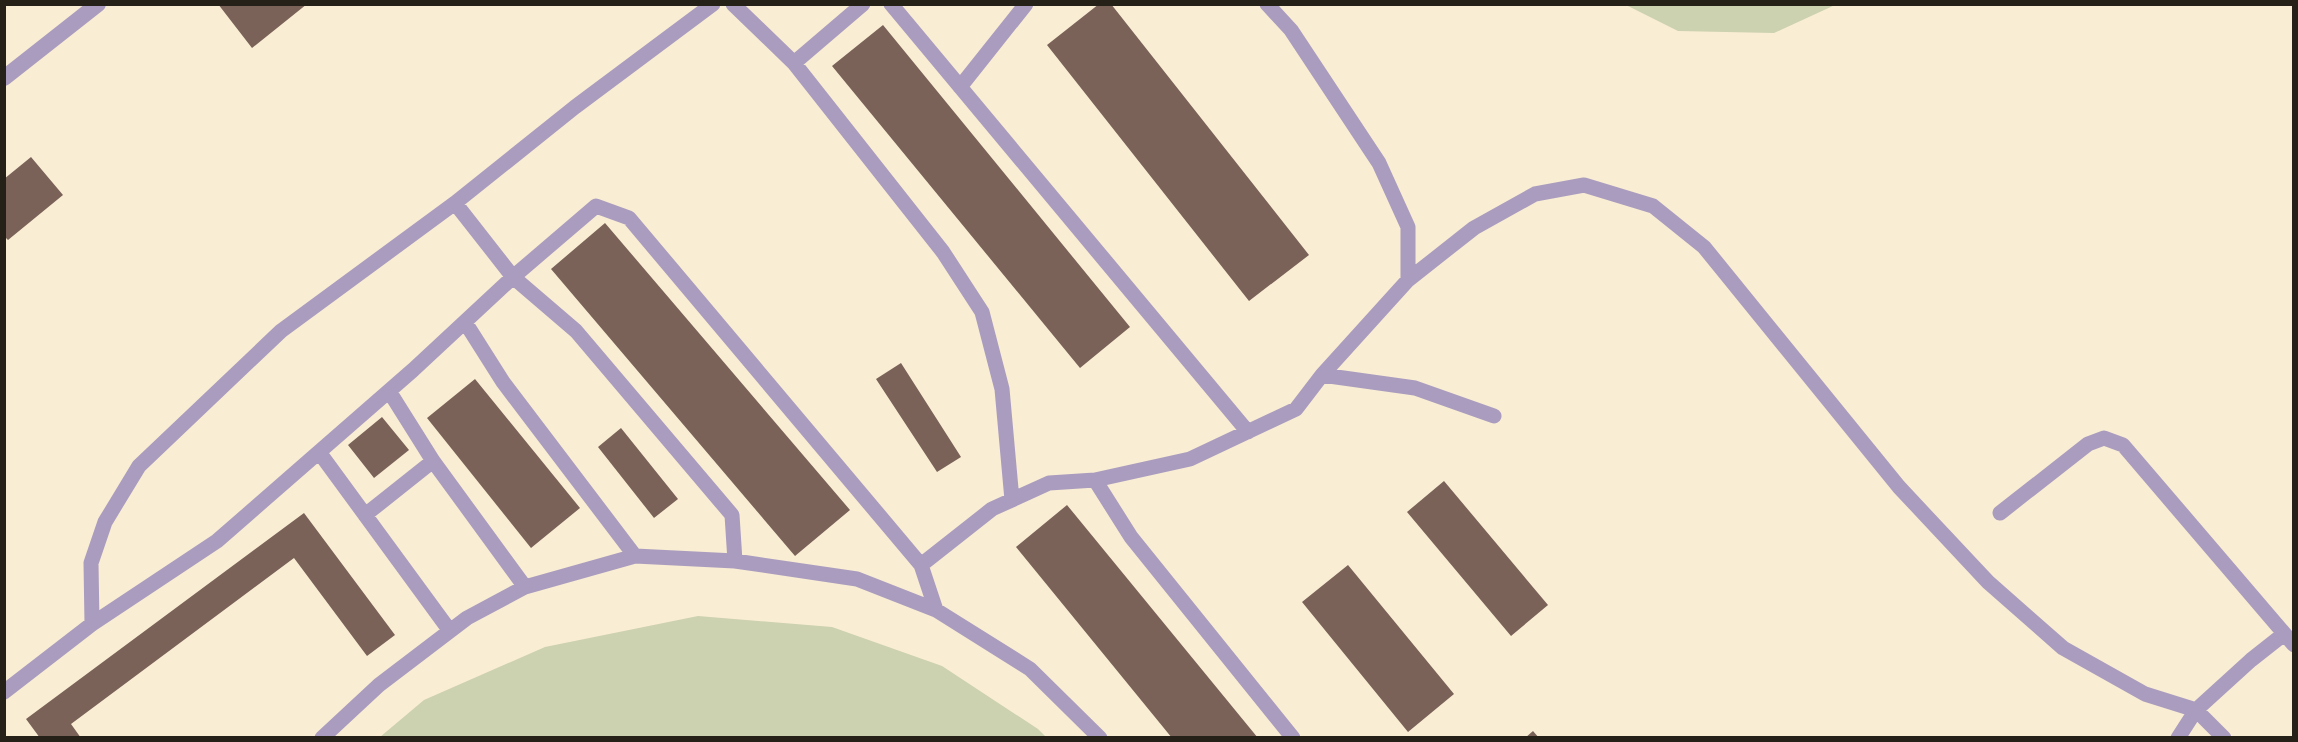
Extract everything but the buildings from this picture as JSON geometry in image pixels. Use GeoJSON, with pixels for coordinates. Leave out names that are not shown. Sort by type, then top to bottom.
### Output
{"type":"FeatureCollection","features":[{"type":"Feature","properties":{"kind":"street"},"geometry":{"type":"LineString","coordinates":[[4,78],[98,4]]}},
{"type":"Feature","properties":{"kind":"lane"},"geometry":{"type":"LineString","coordinates":[[92,624],[91,563],[105,522],[139,466],[281,331],[455,203],[575,107],[713,4]]}},
{"type":"Feature","properties":{"kind":"lane"},"geometry":{"type":"LineString","coordinates":[[733,4],[795,63],[943,252],[982,312],[1002,389],[1012,500]]}},
{"type":"Feature","properties":{"kind":"lane"},"geometry":{"type":"LineString","coordinates":[[795,63],[863,4]]}},
{"type":"Feature","properties":{"kind":"lane"},"geometry":{"type":"LineString","coordinates":[[891,4],[1248,432]]}},
{"type":"Feature","properties":{"kind":"lane"},"geometry":{"type":"LineString","coordinates":[[960,87],[1026,4]]}},
{"type":"Feature","properties":{"kind":"lane"},"geometry":{"type":"LineString","coordinates":[[1267,4],[1291,30],[1379,163],[1408,227],[1408,280]]}},
{"type":"Feature","properties":{"kind":"lane"},"geometry":{"type":"LineString","coordinates":[[921,565],[992,509],[1049,483],[1095,480],[1190,459],[1296,409],[1322,375],[1408,280],[1474,228],[1535,194],[1584,185],[1653,206],[1704,247],[1899,487],[1988,582],[2063,648],[2145,694],[2196,710],[2224,738]]}},
{"type":"Feature","properties":{"kind":"lane"},"geometry":{"type":"LineString","coordinates":[[455,203],[513,277],[576,331],[732,515],[735,561]]}},
{"type":"Feature","properties":{"kind":"lane"},"geometry":{"type":"LineString","coordinates":[[4,692],[92,624],[218,540],[596,206],[629,218],[921,565],[936,610]]}},
{"type":"Feature","properties":{"kind":"lane"},"geometry":{"type":"LineString","coordinates":[[465,322],[503,382],[635,556]]}},
{"type":"Feature","properties":{"kind":"lane"},"geometry":{"type":"LineString","coordinates":[[1322,375],[1415,388],[1494,416]]}},
{"type":"Feature","properties":{"kind":"lane"},"geometry":{"type":"LineString","coordinates":[[389,391],[433,461],[525,587]]}},
{"type":"Feature","properties":{"kind":"lane"},"geometry":{"type":"LineString","coordinates":[[2000,513],[2088,444],[2104,438],[2123,445],[2289,639],[2251,660],[2196,710],[2178,738]]}},
{"type":"Feature","properties":{"kind":"lane"},"geometry":{"type":"LineString","coordinates":[[319,452],[450,631]]}},
{"type":"Feature","properties":{"kind":"lane"},"geometry":{"type":"LineString","coordinates":[[365,516],[433,461]]}},
{"type":"Feature","properties":{"kind":"lane"},"geometry":{"type":"LineString","coordinates":[[1095,480],[1131,537],[1293,738]]}},
{"type":"Feature","properties":{"kind":"lane"},"geometry":{"type":"LineString","coordinates":[[322,738],[379,685],[467,618],[525,587],[635,556],[735,561],[857,579],[936,610],[1030,669],[1100,738]]}},
{"type":"Feature","properties":{"kind":"green space"},"geometry":{"type":"Polygon","coordinates":[[[1626,5],[1835,5],[1774,33],[1678,31],[1626,5]]]}},
{"type":"Feature","properties":{"kind":"green space"},"geometry":{"type":"Polygon","coordinates":[[[698,616],[832,627],[942,666],[1038,729],[1046,737],[380,737],[424,700],[545,647],[698,616]]]}}]}
